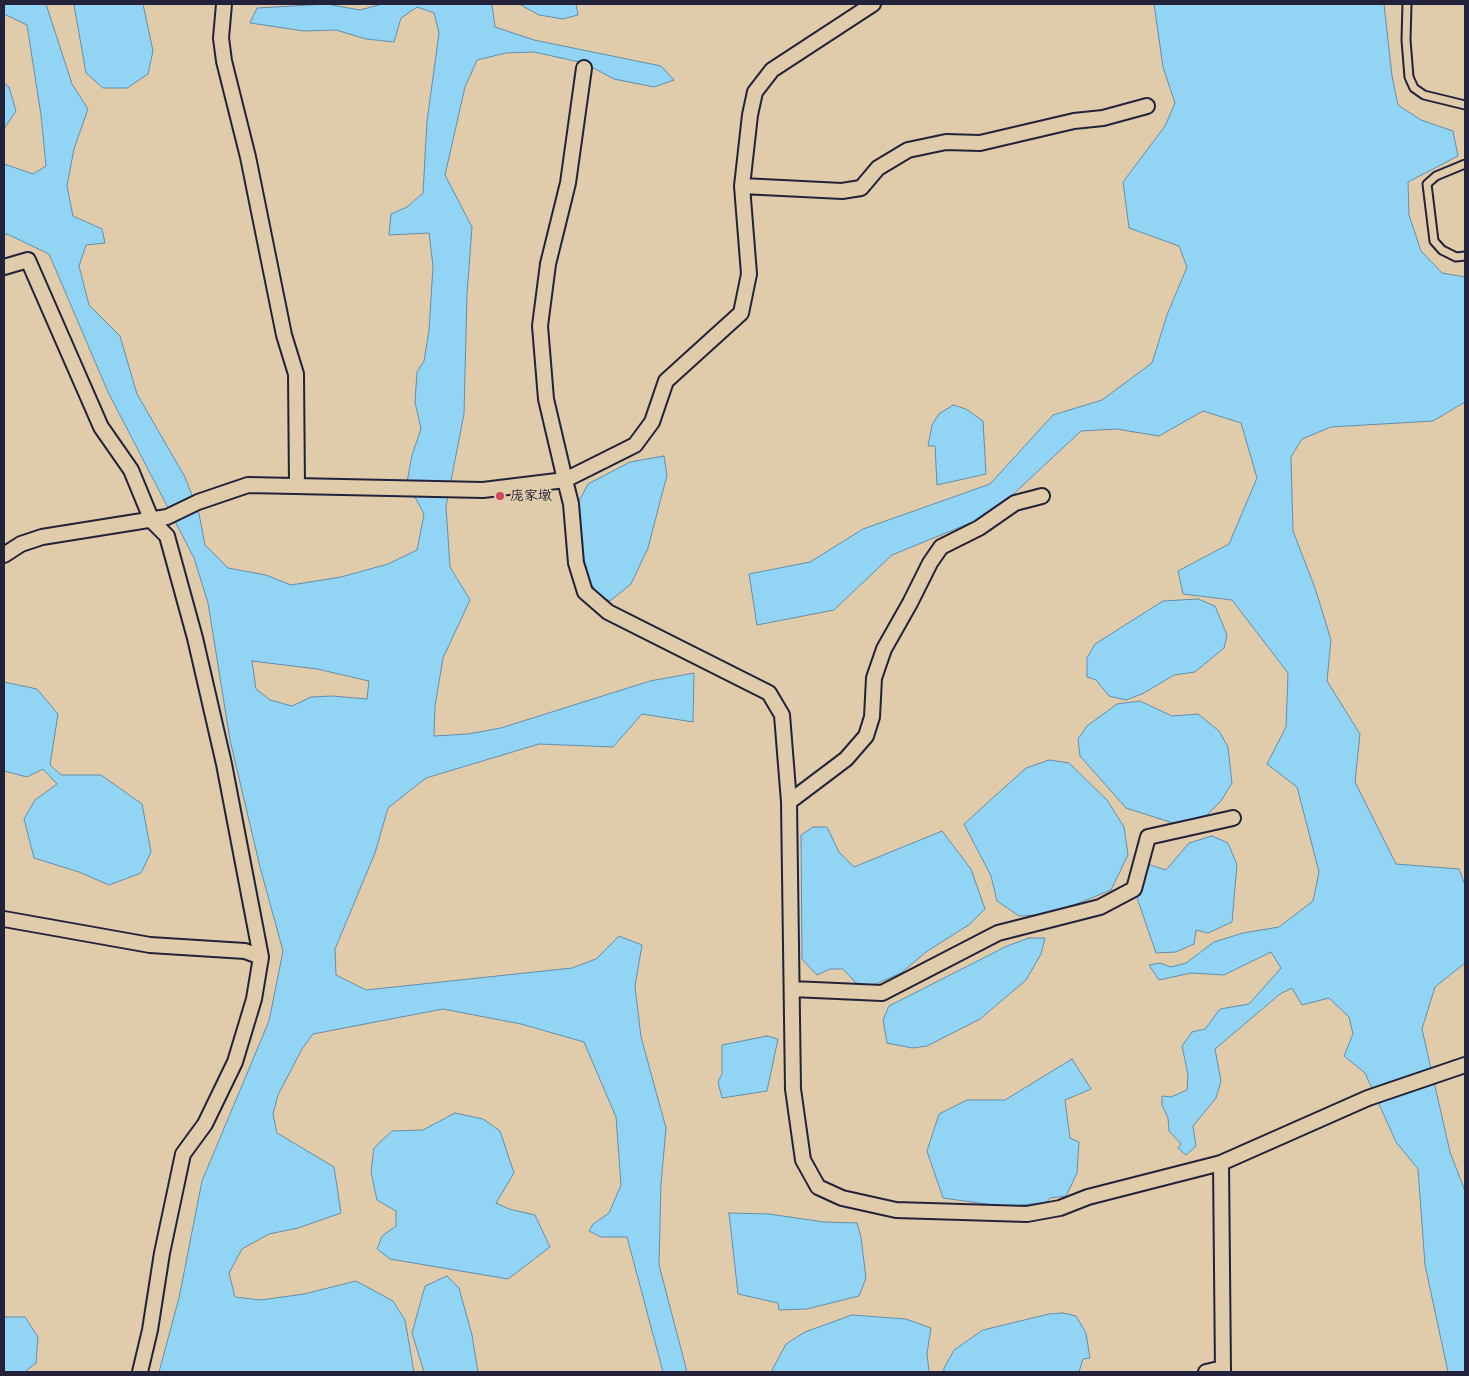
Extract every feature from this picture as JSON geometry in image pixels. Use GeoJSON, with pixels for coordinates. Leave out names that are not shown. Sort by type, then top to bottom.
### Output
{"type":"FeatureCollection","features":[{"type":"Feature","properties":{"kind":"street"},"geometry":{"type":"LineString","coordinates":[[224,4],[221,38],[224,60],[248,157],[284,335],[296,374],[297,486]]}},
{"type":"Feature","properties":{"kind":"street"},"geometry":{"type":"LineString","coordinates":[[4,555],[21,544],[42,537],[152,521],[167,517],[198,502],[248,485],[483,490],[565,480],[636,445],[652,422],[666,381],[741,313],[749,274],[742,186],[750,115],[755,92],[772,70],[873,4]]}},
{"type":"Feature","properties":{"kind":"street"},"geometry":{"type":"LineString","coordinates":[[584,68],[568,183],[548,264],[540,326],[546,398],[571,504],[576,563],[585,592],[608,612],[769,693],[782,715],[790,802],[793,1089],[803,1160],[818,1187],[842,1198],[896,1210],[1027,1214],[1060,1208],[1088,1197],[1221,1163],[1368,1098],[1465,1065]]}},
{"type":"Feature","properties":{"kind":"street"},"geometry":{"type":"LineString","coordinates":[[742,186],[842,191],[861,188],[878,168],[908,150],[946,142],[980,143],[1074,121],[1103,118],[1147,106]]}},
{"type":"Feature","properties":{"kind":"street"},"geometry":{"type":"LineString","coordinates":[[4,268],[28,260],[101,427],[131,470],[152,521],[167,536],[195,638],[224,764],[261,957],[254,999],[235,1062],[204,1124],[183,1154],[162,1253],[150,1330],[140,1372]]}},
{"type":"Feature","properties":{"kind":"street"},"geometry":{"type":"LineString","coordinates":[[790,802],[846,759],[866,736],[872,717],[874,678],[884,649],[930,563],[942,547],[978,528],[1015,503],[1042,496]]}},
{"type":"Feature","properties":{"kind":"street"},"geometry":{"type":"LineString","coordinates":[[792,989],[882,993],[998,933],[1100,907],[1134,889],[1148,837],[1233,818]]}},
{"type":"Feature","properties":{"kind":"street"},"geometry":{"type":"LineString","coordinates":[[4,919],[150,944],[245,951],[261,957]]}},
{"type":"Feature","properties":{"kind":"street"},"geometry":{"type":"LineString","coordinates":[[1206,1372],[1223,1370],[1221,1163]]}},
{"type":"Feature","properties":{"kind":"lane"},"geometry":{"type":"LineString","coordinates":[[1407,4],[1408,59],[1410,77],[1414,88],[1424,95],[1465,105]]}},
{"type":"Feature","properties":{"kind":"lane"},"geometry":{"type":"LineString","coordinates":[[1465,164],[1436,176],[1427,184],[1434,241],[1442,250],[1456,257],[1465,256]]}},
{"type":"Feature","properties":{"kind":"water"},"geometry":{"type":"Polygon","coordinates":[[[4,4],[46,4],[72,84],[88,109],[74,149],[67,186],[73,216],[102,229],[105,243],[86,245],[79,266],[89,305],[120,336],[137,394],[185,477],[199,514],[205,545],[228,568],[266,575],[291,585],[341,577],[388,564],[417,550],[424,514],[407,482],[412,455],[421,429],[415,402],[417,372],[424,361],[429,330],[433,266],[429,233],[389,235],[391,214],[407,207],[423,193],[427,121],[439,33],[434,13],[417,7],[401,18],[394,42],[366,39],[336,30],[304,31],[250,23],[257,8],[327,4],[360,10],[382,4],[492,4],[495,27],[534,40],[661,66],[674,80],[654,87],[614,79],[584,63],[534,52],[506,53],[477,60],[465,87],[445,175],[472,227],[467,294],[464,414],[446,506],[450,567],[470,600],[443,658],[435,706],[434,736],[468,734],[501,728],[650,681],[694,673],[693,722],[642,714],[613,747],[539,744],[426,778],[388,808],[375,853],[335,949],[336,975],[366,990],[572,968],[596,959],[619,936],[642,945],[635,986],[641,1037],[666,1128],[661,1184],[659,1265],[687,1372],[663,1372],[627,1237],[601,1237],[589,1231],[593,1224],[609,1213],[621,1185],[616,1117],[584,1042],[521,1024],[443,1009],[313,1034],[302,1049],[278,1095],[273,1114],[277,1133],[334,1167],[341,1213],[298,1228],[269,1234],[242,1249],[229,1273],[235,1297],[261,1300],[304,1294],[356,1281],[393,1301],[405,1320],[414,1372],[159,1372],[179,1298],[202,1181],[269,1021],[283,951],[260,867],[230,740],[208,603],[194,558],[108,392],[49,254],[7,234],[4,235],[4,164],[33,174],[46,166],[41,115],[27,25],[4,14],[4,4]],[[252,661],[256,689],[270,700],[292,706],[311,697],[332,696],[367,699],[369,681],[317,669],[252,661]]]}},
{"type":"Feature","properties":{"kind":"water"},"geometry":{"type":"Polygon","coordinates":[[[143,4],[153,51],[148,74],[127,88],[103,88],[86,73],[74,5],[143,4]]]}},
{"type":"Feature","properties":{"kind":"water"},"geometry":{"type":"Polygon","coordinates":[[[519,4],[576,4],[578,15],[563,19],[539,15],[519,4]]]}},
{"type":"Feature","properties":{"kind":"water"},"geometry":{"type":"Polygon","coordinates":[[[1154,4],[1384,4],[1392,76],[1398,105],[1421,120],[1453,131],[1458,156],[1408,182],[1409,215],[1421,251],[1442,273],[1465,277],[1465,402],[1433,421],[1331,427],[1302,439],[1291,457],[1293,531],[1315,588],[1331,640],[1327,681],[1360,734],[1355,782],[1396,864],[1459,869],[1465,885],[1465,963],[1435,987],[1422,1029],[1450,1152],[1465,1191],[1465,1372],[1448,1372],[1425,1265],[1418,1169],[1396,1142],[1365,1073],[1344,1056],[1353,1034],[1349,1017],[1329,998],[1302,1005],[1292,988],[1280,994],[1215,1049],[1221,1081],[1216,1098],[1193,1126],[1196,1146],[1186,1155],[1178,1148],[1181,1144],[1169,1131],[1168,1118],[1162,1105],[1162,1096],[1171,1097],[1187,1090],[1188,1075],[1182,1046],[1192,1032],[1205,1029],[1220,1009],[1249,1004],[1281,968],[1271,952],[1224,975],[1191,973],[1159,980],[1149,965],[1160,963],[1171,967],[1186,963],[1214,942],[1243,933],[1279,927],[1313,901],[1319,872],[1297,787],[1267,764],[1286,727],[1288,673],[1232,600],[1183,594],[1178,571],[1229,544],[1257,478],[1241,423],[1203,411],[1159,436],[1116,429],[1081,431],[992,514],[892,555],[834,610],[757,625],[749,574],[810,562],[863,529],[990,484],[1053,415],[1102,400],[1152,363],[1167,315],[1187,267],[1179,246],[1129,228],[1123,182],[1165,126],[1175,103],[1163,67],[1154,4]]]}},
{"type":"Feature","properties":{"kind":"water"},"geometry":{"type":"Polygon","coordinates":[[[4,83],[9,87],[16,111],[4,129],[4,83]]]}},
{"type":"Feature","properties":{"kind":"water"},"geometry":{"type":"Polygon","coordinates":[[[953,405],[966,409],[983,421],[986,474],[937,485],[935,446],[928,446],[932,425],[939,414],[953,405]]]}},
{"type":"Feature","properties":{"kind":"water"},"geometry":{"type":"Polygon","coordinates":[[[664,456],[667,475],[648,548],[631,584],[610,601],[599,596],[589,581],[583,557],[577,505],[588,484],[630,462],[664,456]]]}},
{"type":"Feature","properties":{"kind":"water"},"geometry":{"type":"Polygon","coordinates":[[[1198,599],[1215,606],[1227,635],[1224,648],[1195,672],[1174,675],[1144,693],[1126,700],[1109,696],[1096,680],[1087,677],[1087,658],[1095,644],[1163,601],[1198,599]]]}},
{"type":"Feature","properties":{"kind":"water"},"geometry":{"type":"Polygon","coordinates":[[[4,682],[37,689],[58,714],[50,765],[61,775],[101,775],[142,804],[151,852],[141,873],[109,885],[79,872],[34,858],[24,819],[35,800],[57,784],[43,769],[27,777],[4,771],[4,682]]]}},
{"type":"Feature","properties":{"kind":"water"},"geometry":{"type":"Polygon","coordinates":[[[1140,701],[1172,716],[1198,714],[1219,731],[1228,747],[1232,783],[1221,801],[1204,818],[1173,823],[1126,808],[1080,756],[1078,739],[1087,726],[1117,704],[1140,701]]]}},
{"type":"Feature","properties":{"kind":"water"},"geometry":{"type":"Polygon","coordinates":[[[1049,760],[1069,763],[1107,800],[1124,827],[1128,855],[1111,890],[1074,905],[1039,915],[1019,916],[997,901],[991,876],[964,824],[1026,768],[1049,760]]]}},
{"type":"Feature","properties":{"kind":"water"},"geometry":{"type":"Polygon","coordinates":[[[813,827],[827,827],[839,852],[854,867],[942,831],[971,869],[985,909],[970,924],[926,952],[901,973],[869,987],[856,983],[843,969],[830,969],[817,975],[802,959],[801,835],[813,827]]]}},
{"type":"Feature","properties":{"kind":"water"},"geometry":{"type":"Polygon","coordinates":[[[1212,836],[1228,843],[1237,865],[1232,922],[1208,933],[1196,930],[1194,944],[1176,952],[1156,953],[1134,889],[1147,864],[1166,870],[1189,843],[1212,836]]]}},
{"type":"Feature","properties":{"kind":"water"},"geometry":{"type":"Polygon","coordinates":[[[1029,938],[1045,938],[1041,954],[1026,980],[980,1019],[927,1046],[912,1048],[887,1043],[883,1020],[889,1006],[1007,946],[1029,938]]]}},
{"type":"Feature","properties":{"kind":"water"},"geometry":{"type":"Polygon","coordinates":[[[767,1036],[778,1039],[767,1091],[722,1098],[718,1082],[722,1074],[722,1045],[767,1036]]]}},
{"type":"Feature","properties":{"kind":"water"},"geometry":{"type":"Polygon","coordinates":[[[1072,1059],[1091,1089],[1065,1100],[1070,1138],[1079,1142],[1077,1173],[1066,1196],[1050,1198],[1047,1202],[1007,1207],[943,1198],[927,1151],[939,1114],[967,1100],[1005,1100],[1072,1059]]]}},
{"type":"Feature","properties":{"kind":"water"},"geometry":{"type":"Polygon","coordinates":[[[455,1113],[483,1119],[500,1131],[514,1173],[496,1203],[509,1209],[535,1215],[550,1247],[508,1279],[390,1259],[377,1249],[382,1236],[396,1226],[396,1211],[377,1200],[371,1172],[374,1148],[392,1131],[423,1130],[455,1113]]]}},
{"type":"Feature","properties":{"kind":"water"},"geometry":{"type":"Polygon","coordinates":[[[729,1213],[769,1214],[824,1222],[857,1223],[861,1237],[866,1278],[859,1296],[807,1309],[779,1310],[778,1303],[738,1294],[729,1213]]]}},
{"type":"Feature","properties":{"kind":"water"},"geometry":{"type":"Polygon","coordinates":[[[447,1276],[459,1288],[472,1335],[478,1372],[424,1372],[412,1333],[425,1286],[447,1276]]]}},
{"type":"Feature","properties":{"kind":"water"},"geometry":{"type":"Polygon","coordinates":[[[1063,1313],[1076,1316],[1086,1333],[1090,1358],[1083,1359],[1079,1372],[944,1372],[944,1368],[954,1350],[983,1330],[1049,1314],[1063,1313]]]}},
{"type":"Feature","properties":{"kind":"water"},"geometry":{"type":"Polygon","coordinates":[[[852,1315],[906,1319],[931,1328],[927,1353],[929,1372],[771,1372],[786,1344],[805,1332],[852,1315]]]}},
{"type":"Feature","properties":{"kind":"water"},"geometry":{"type":"Polygon","coordinates":[[[4,1317],[25,1317],[38,1337],[36,1363],[25,1372],[4,1372],[4,1317]]]}},
{"type":"Feature","properties":{"kind":"place","name":"庞家墩"},"geometry":{"type":"Point","coordinates":[500,496]}}]}
